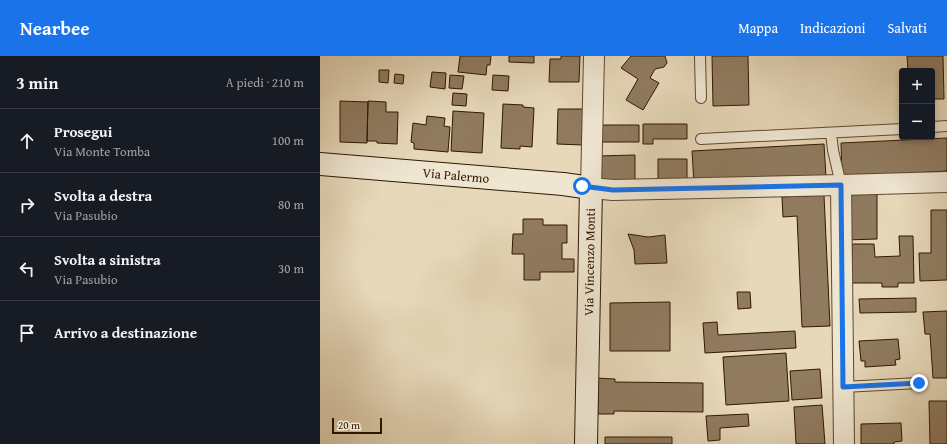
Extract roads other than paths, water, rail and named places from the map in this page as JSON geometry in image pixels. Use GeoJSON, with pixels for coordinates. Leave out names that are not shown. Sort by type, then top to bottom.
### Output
{"type":"FeatureCollection","features":[{"type":"Feature","properties":{"kind":"street","name":"Via Vincenzo Monti"},"geometry":{"type":"LineString","coordinates":[[586,444],[594,56]]}},
{"type":"Feature","properties":{"kind":"street","name":"Via Palermo"},"geometry":{"type":"LineString","coordinates":[[320,164],[563,184],[591,188]]}},
{"type":"Feature","properties":{"kind":"street"},"geometry":{"type":"LineString","coordinates":[[591,188],[613,190],[947,182]]}},
{"type":"Feature","properties":{"kind":"street"},"geometry":{"type":"LineString","coordinates":[[841,185],[844,444]]}},
{"type":"Feature","properties":{"kind":"lane"},"geometry":{"type":"LineString","coordinates":[[700,56],[701,98]]}},
{"type":"Feature","properties":{"kind":"lane"},"geometry":{"type":"LineString","coordinates":[[935,127],[947,126]]}},
{"type":"Feature","properties":{"kind":"lane"},"geometry":{"type":"LineString","coordinates":[[701,139],[899,129]]}},
{"type":"Feature","properties":{"kind":"lane"},"geometry":{"type":"LineString","coordinates":[[831,133],[832,150],[841,185]]}},
{"type":"Feature","properties":{"kind":"lane"},"geometry":{"type":"LineString","coordinates":[[843,387],[919,383]]}}]}
